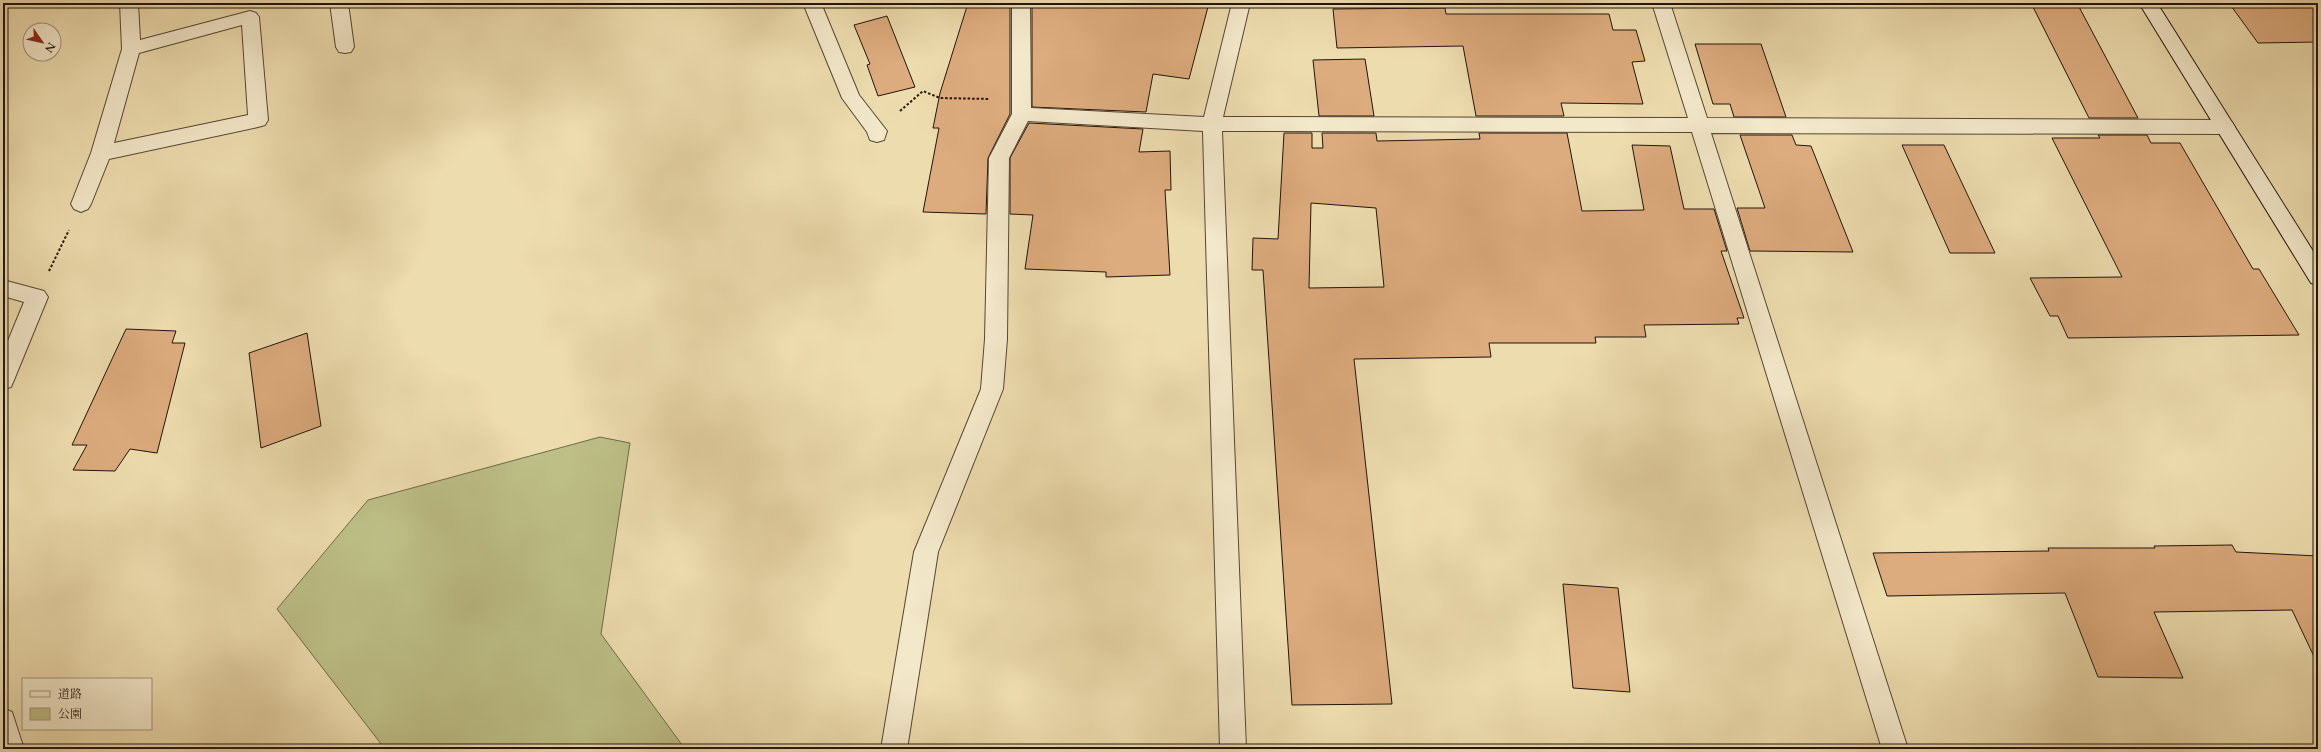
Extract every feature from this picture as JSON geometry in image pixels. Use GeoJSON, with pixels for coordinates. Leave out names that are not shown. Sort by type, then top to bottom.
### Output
{"type":"FeatureCollection","features":[{"type":"Feature","properties":{"kind":"street"},"geometry":{"type":"LineString","coordinates":[[81,204],[101,153],[130,50],[129,3]]}},
{"type":"Feature","properties":{"kind":"street"},"geometry":{"type":"LineString","coordinates":[[339,3],[345,47]]}},
{"type":"Feature","properties":{"kind":"street"},"geometry":{"type":"LineString","coordinates":[[812,3],[851,98],[877,133]]}},
{"type":"Feature","properties":{"kind":"street"},"geometry":{"type":"LineString","coordinates":[[894,749],[926,552],[992,389],[996,339],[999,158],[1022,107],[1021,3]]}},
{"type":"Feature","properties":{"kind":"street"},"geometry":{"type":"LineString","coordinates":[[1233,749],[1212,124],[1241,3]]}},
{"type":"Feature","properties":{"kind":"street"},"geometry":{"type":"LineString","coordinates":[[1661,3],[1895,749]]}},
{"type":"Feature","properties":{"kind":"street"},"geometry":{"type":"LineString","coordinates":[[2148,3],[2318,277]]}},
{"type":"Feature","properties":{"kind":"street"},"geometry":{"type":"LineString","coordinates":[[101,153],[258,120],[250,17],[130,50]]}},
{"type":"Feature","properties":{"kind":"street"},"geometry":{"type":"LineString","coordinates":[[1022,107],[1212,124],[2225,127]]}},
{"type":"Feature","properties":{"kind":"street"},"geometry":{"type":"LineString","coordinates":[[3,288],[37,297],[3,380]]}},
{"type":"Feature","properties":{"kind":"street"},"geometry":{"type":"LineString","coordinates":[[3,721],[11,749]]}},
{"type":"Feature","properties":{"kind":"path"},"geometry":{"type":"LineString","coordinates":[[877,133],[924,91],[940,98],[1022,107]]}},
{"type":"Feature","properties":{"kind":"path"},"geometry":{"type":"LineString","coordinates":[[37,297],[81,204]]}},
{"type":"Feature","properties":{"kind":"green space"},"geometry":{"type":"Polygon","coordinates":[[[600,437],[630,443],[601,634],[685,749],[385,749],[277,609],[368,500],[600,437]]]}},
{"type":"Feature","properties":{"kind":"building"},"geometry":{"type":"Polygon","coordinates":[[[968,3],[1010,3],[1010,114],[988,158],[986,214],[923,212],[939,128],[933,128],[940,93],[968,3]]]}},
{"type":"Feature","properties":{"kind":"building"},"geometry":{"type":"Polygon","coordinates":[[[1032,3],[1209,3],[1189,79],[1153,74],[1146,112],[1032,107],[1032,3]]]}},
{"type":"Feature","properties":{"kind":"building"},"geometry":{"type":"Polygon","coordinates":[[[2229,3],[2318,3],[2318,42],[2258,43],[2229,3]]]}},
{"type":"Feature","properties":{"kind":"building"},"geometry":{"type":"Polygon","coordinates":[[[2032,5],[2078,5],[2138,118],[2089,118],[2032,5]]]}},
{"type":"Feature","properties":{"kind":"building"},"geometry":{"type":"Polygon","coordinates":[[[1445,8],[1446,14],[1609,14],[1613,30],[1636,30],[1645,61],[1632,62],[1643,104],[1561,103],[1564,116],[1476,116],[1463,46],[1337,48],[1333,9],[1445,8]]]}},
{"type":"Feature","properties":{"kind":"building"},"geometry":{"type":"Polygon","coordinates":[[[887,16],[915,87],[878,96],[867,65],[870,64],[854,25],[887,16]]]}},
{"type":"Feature","properties":{"kind":"building"},"geometry":{"type":"Polygon","coordinates":[[[1695,44],[1761,44],[1786,117],[1734,117],[1730,104],[1713,104],[1695,44]]]}},
{"type":"Feature","properties":{"kind":"building"},"geometry":{"type":"Polygon","coordinates":[[[1365,59],[1374,116],[1319,116],[1313,60],[1365,59]]]}},
{"type":"Feature","properties":{"kind":"building"},"geometry":{"type":"Polygon","coordinates":[[[1029,123],[1143,129],[1139,152],[1170,151],[1171,190],[1165,190],[1170,275],[1106,277],[1106,272],[1025,269],[1033,215],[1010,214],[1010,158],[1029,123]]]}},
{"type":"Feature","properties":{"kind":"building"},"geometry":{"type":"Polygon","coordinates":[[[1284,133],[1312,133],[1312,148],[1323,148],[1322,133],[1376,133],[1377,141],[1480,139],[1479,133],[1567,133],[1582,211],[1644,210],[1632,145],[1670,146],[1684,209],[1714,209],[1727,251],[1721,251],[1744,318],[1737,318],[1739,324],[1644,325],[1646,337],[1595,337],[1596,343],[1489,343],[1491,357],[1354,359],[1392,704],[1292,705],[1263,270],[1252,270],[1253,238],[1278,239],[1284,133]],[[1311,203],[1309,288],[1384,287],[1376,208],[1311,203]]]}},
{"type":"Feature","properties":{"kind":"building"},"geometry":{"type":"Polygon","coordinates":[[[1740,135],[1792,135],[1796,145],[1811,146],[1853,252],[1750,251],[1737,208],[1765,208],[1740,135]]]}},
{"type":"Feature","properties":{"kind":"building"},"geometry":{"type":"Polygon","coordinates":[[[2098,135],[2147,135],[2151,143],[2180,143],[2253,269],[2259,269],[2299,335],[2068,338],[2058,316],[2050,316],[2030,278],[2122,277],[2052,138],[2100,138],[2098,135]]]}},
{"type":"Feature","properties":{"kind":"building"},"geometry":{"type":"Polygon","coordinates":[[[1902,145],[1944,145],[1995,253],[1950,253],[1902,145]]]}},
{"type":"Feature","properties":{"kind":"building"},"geometry":{"type":"Polygon","coordinates":[[[126,329],[176,331],[172,343],[185,343],[157,453],[130,449],[115,471],[73,470],[87,445],[72,445],[126,329]]]}},
{"type":"Feature","properties":{"kind":"building"},"geometry":{"type":"Polygon","coordinates":[[[307,333],[321,426],[261,448],[249,353],[307,333]]]}},
{"type":"Feature","properties":{"kind":"building"},"geometry":{"type":"Polygon","coordinates":[[[2232,545],[2236,552],[2318,556],[2318,665],[2292,610],[2154,612],[2183,678],[2098,677],[2065,593],[1887,596],[1873,553],[2049,551],[2048,548],[2155,548],[2154,546],[2232,545]]]}},
{"type":"Feature","properties":{"kind":"building"},"geometry":{"type":"Polygon","coordinates":[[[1563,584],[1618,588],[1630,692],[1573,688],[1563,584]]]}}]}
